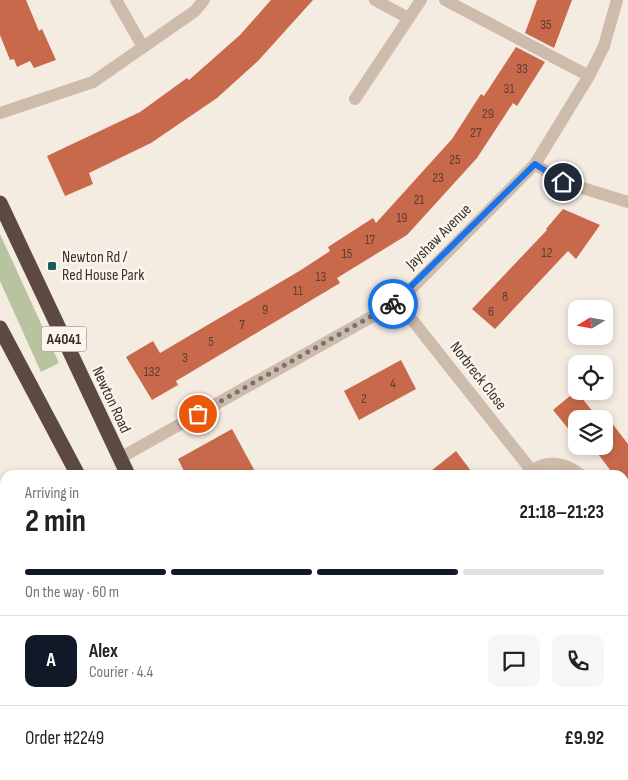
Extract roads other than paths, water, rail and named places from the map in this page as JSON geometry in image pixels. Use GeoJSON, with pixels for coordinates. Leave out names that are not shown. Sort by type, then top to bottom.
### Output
{"type":"FeatureCollection","features":[{"type":"Feature","properties":{"kind":"highway","name":"Newton Road"},"geometry":{"type":"LineString","coordinates":[[0,203],[126,470]]}},
{"type":"Feature","properties":{"kind":"highway"},"geometry":{"type":"LineString","coordinates":[[0,328],[75,470]]}},
{"type":"Feature","properties":{"kind":"street"},"geometry":{"type":"LineString","coordinates":[[116,0],[143,47]]}},
{"type":"Feature","properties":{"kind":"street"},"geometry":{"type":"LineString","coordinates":[[0,113],[93,82],[195,10],[204,0]]}},
{"type":"Feature","properties":{"kind":"street"},"geometry":{"type":"LineString","coordinates":[[375,0],[408,18]]}},
{"type":"Feature","properties":{"kind":"street"},"geometry":{"type":"LineString","coordinates":[[355,99],[421,0]]}},
{"type":"Feature","properties":{"kind":"street"},"geometry":{"type":"LineString","coordinates":[[445,0],[589,76]]}},
{"type":"Feature","properties":{"kind":"street","name":"Jayshaw Avenue"},"geometry":{"type":"LineString","coordinates":[[120,458],[398,302],[535,164],[589,76],[604,46],[617,0]]}},
{"type":"Feature","properties":{"kind":"street"},"geometry":{"type":"LineString","coordinates":[[535,164],[563,182],[628,202]]}},
{"type":"Feature","properties":{"kind":"street","name":"Norbreck Close"},"geometry":{"type":"LineString","coordinates":[[398,302],[528,470]]}},
{"type":"Feature","properties":{"kind":"street","name":"Norbreck Close"},"geometry":{"type":"LineString","coordinates":[[535,470],[544,464],[557,463],[574,470]]}},
{"type":"Feature","properties":{"kind":"place","name":"Newton Rd / Red House Park"},"geometry":{"type":"Point","coordinates":[52,266]}}]}
